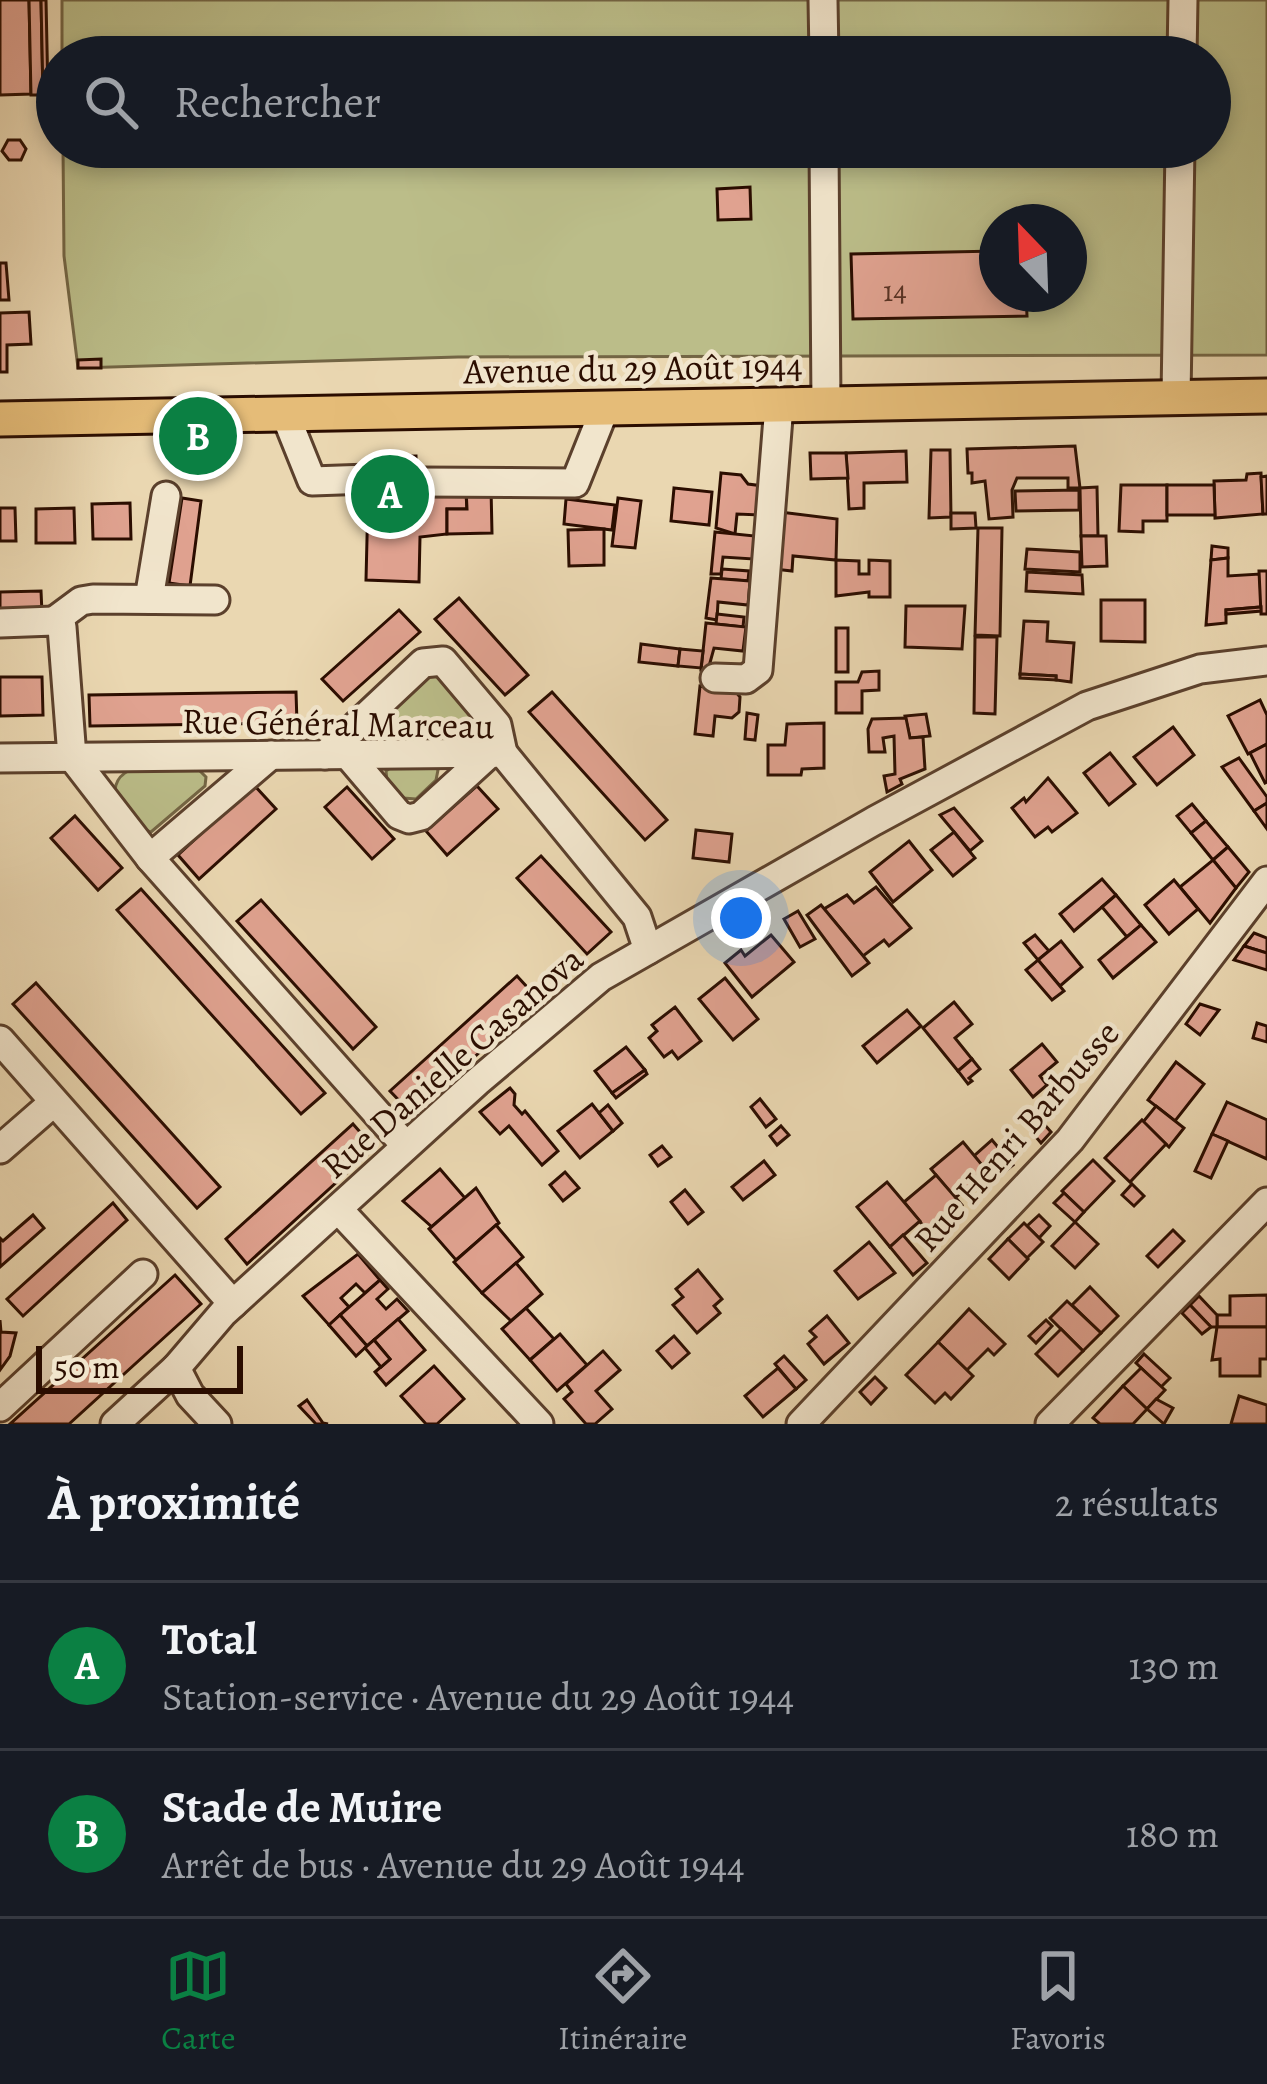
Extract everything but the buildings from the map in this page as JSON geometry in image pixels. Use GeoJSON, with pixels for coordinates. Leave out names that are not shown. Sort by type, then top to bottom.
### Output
{"type":"FeatureCollection","features":[{"type":"Feature","properties":{"kind":"main road","name":"Avenue du 29 Août 1944"},"geometry":{"type":"LineString","coordinates":[[0,419],[1267,395]]}},
{"type":"Feature","properties":{"kind":"street"},"geometry":{"type":"LineString","coordinates":[[823,0],[824,36]]}},
{"type":"Feature","properties":{"kind":"street"},"geometry":{"type":"LineString","coordinates":[[1182,36],[1183,0]]}},
{"type":"Feature","properties":{"kind":"street"},"geometry":{"type":"LineString","coordinates":[[824,168],[826,404]]}},
{"type":"Feature","properties":{"kind":"street"},"geometry":{"type":"LineString","coordinates":[[1176,397],[1180,168]]}},
{"type":"Feature","properties":{"kind":"street"},"geometry":{"type":"LineString","coordinates":[[715,678],[746,679],[758,670],[779,405]]}},
{"type":"Feature","properties":{"kind":"street"},"geometry":{"type":"LineString","coordinates":[[417,482],[574,483],[605,408]]}},
{"type":"Feature","properties":{"kind":"street"},"geometry":{"type":"LineString","coordinates":[[285,414],[312,481],[369,479]]}},
{"type":"Feature","properties":{"kind":"street"},"geometry":{"type":"LineString","coordinates":[[149,599],[166,496]]}},
{"type":"Feature","properties":{"kind":"street"},"geometry":{"type":"LineString","coordinates":[[0,622],[54,621],[81,601],[215,600]]}},
{"type":"Feature","properties":{"kind":"street"},"geometry":{"type":"LineString","coordinates":[[54,621],[65,635],[72,758],[150,858],[406,1146]]}},
{"type":"Feature","properties":{"kind":"street"},"geometry":{"type":"LineString","coordinates":[[436,660],[442,661],[497,725],[496,753],[421,816],[410,819],[399,815],[336,755],[424,663],[436,660]]}},
{"type":"Feature","properties":{"kind":"street","name":"Rue Danielle Casanova"},"geometry":{"type":"LineString","coordinates":[[115,1424],[176,1368],[233,1304],[601,976],[1008,734],[1200,669],[1267,662]]}},
{"type":"Feature","properties":{"kind":"street","name":"Rue Général Marceau"},"geometry":{"type":"LineString","coordinates":[[0,758],[496,753],[637,917],[648,950]]}},
{"type":"Feature","properties":{"kind":"street"},"geometry":{"type":"LineString","coordinates":[[150,858],[271,755]]}},
{"type":"Feature","properties":{"kind":"street","name":"Rue Henri Barbusse"},"geometry":{"type":"LineString","coordinates":[[801,1424],[1070,1140],[1267,881]]}},
{"type":"Feature","properties":{"kind":"street"},"geometry":{"type":"LineString","coordinates":[[0,1040],[233,1304]]}},
{"type":"Feature","properties":{"kind":"street"},"geometry":{"type":"LineString","coordinates":[[0,1149],[54,1102]]}},
{"type":"Feature","properties":{"kind":"street"},"geometry":{"type":"LineString","coordinates":[[1050,1424],[1267,1202]]}},
{"type":"Feature","properties":{"kind":"street"},"geometry":{"type":"LineString","coordinates":[[338,1209],[539,1424]]}},
{"type":"Feature","properties":{"kind":"street"},"geometry":{"type":"LineString","coordinates":[[0,1407],[143,1274]]}},
{"type":"Feature","properties":{"kind":"street"},"geometry":{"type":"LineString","coordinates":[[176,1368],[190,1395],[217,1424]]}},
{"type":"Feature","properties":{"kind":"green space"},"geometry":{"type":"Polygon","coordinates":[[[62,0],[1267,0],[1267,355],[458,357],[78,368],[64,256],[63,168],[1231,168],[1231,36],[62,36],[62,0]]]}},
{"type":"Feature","properties":{"kind":"green space"},"geometry":{"type":"Polygon","coordinates":[[[447,675],[481,725],[459,735],[431,738],[379,731],[379,718],[425,676],[447,675]]]}},
{"type":"Feature","properties":{"kind":"green space"},"geometry":{"type":"Polygon","coordinates":[[[431,763],[438,770],[436,780],[416,799],[403,798],[387,781],[386,771],[394,765],[431,763]]]}},
{"type":"Feature","properties":{"kind":"green space"},"geometry":{"type":"Polygon","coordinates":[[[130,770],[199,770],[206,777],[205,786],[151,832],[133,822],[119,804],[116,785],[130,770]]]}},
{"type":"Feature","properties":{"kind":"tunnel"},"geometry":{"type":"LineString","coordinates":[[369,479],[417,482]]}},
{"type":"Feature","properties":{"kind":"place","name":"Stade de Muire"},"geometry":{"type":"Point","coordinates":[198,436]}},
{"type":"Feature","properties":{"kind":"place","name":"Total"},"geometry":{"type":"Point","coordinates":[390,494]}}]}
